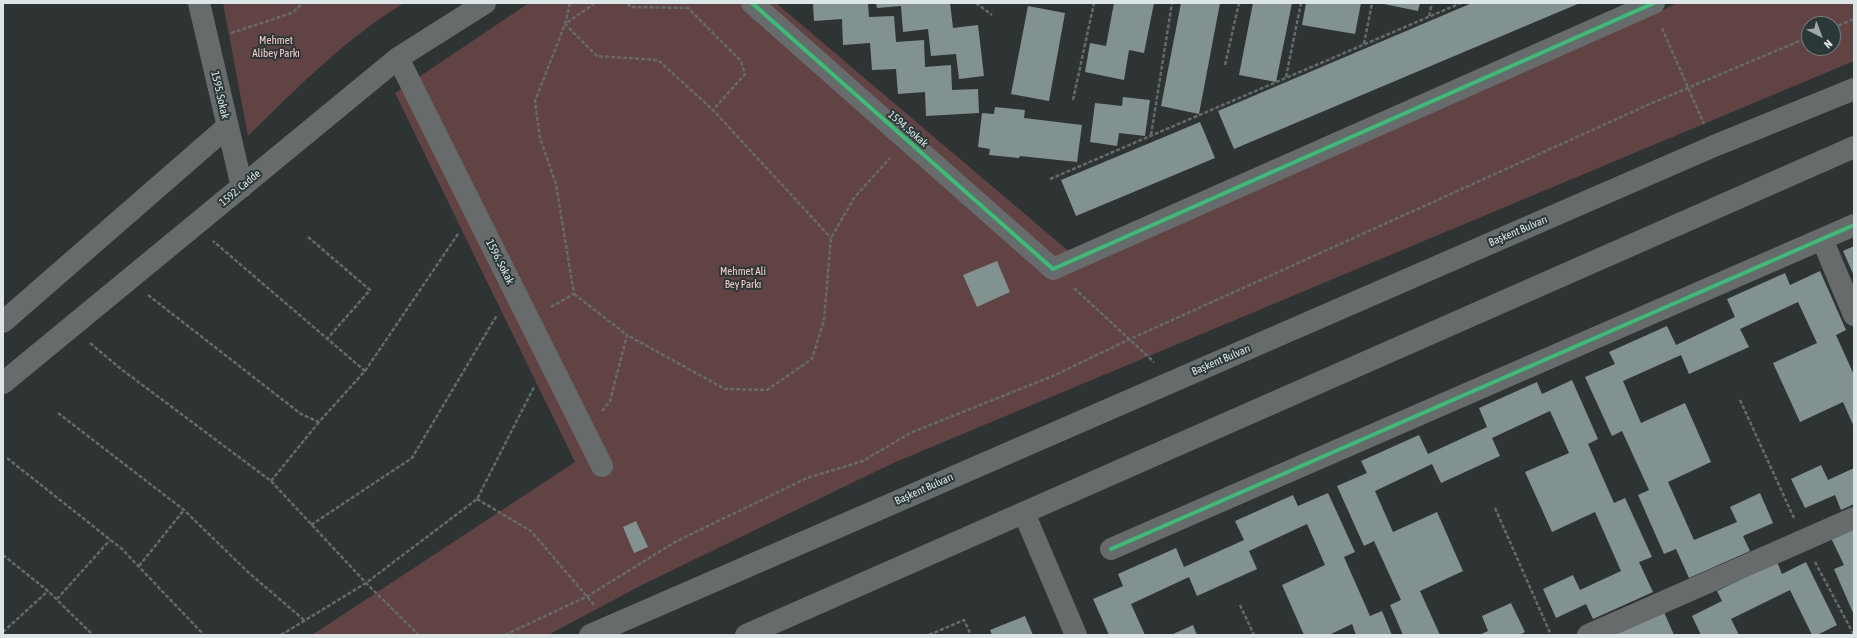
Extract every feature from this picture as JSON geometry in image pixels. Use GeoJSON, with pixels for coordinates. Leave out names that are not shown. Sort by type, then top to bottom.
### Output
{"type":"FeatureCollection","features":[{"type":"Feature","properties":{"kind":"main road","name":"Başkent Bulvarı"},"geometry":{"type":"LineString","coordinates":[[600,631],[1714,146],[1854,88]]}},
{"type":"Feature","properties":{"kind":"main road"},"geometry":{"type":"LineString","coordinates":[[746,635],[1854,147]]}},
{"type":"Feature","properties":{"kind":"street","name":"1595. Sokak"},"geometry":{"type":"LineString","coordinates":[[199,3],[242,187]]}},
{"type":"Feature","properties":{"kind":"street","name":"1592. Cadde"},"geometry":{"type":"LineString","coordinates":[[3,383],[398,58],[485,3]]}},
{"type":"Feature","properties":{"kind":"street","name":"1594. Sokak"},"geometry":{"type":"LineString","coordinates":[[752,3],[1053,269]]}},
{"type":"Feature","properties":{"kind":"street"},"geometry":{"type":"LineString","coordinates":[[1053,269],[1653,4]]}},
{"type":"Feature","properties":{"kind":"street","name":"1596. Sokak"},"geometry":{"type":"LineString","coordinates":[[398,58],[602,466]]}},
{"type":"Feature","properties":{"kind":"street"},"geometry":{"type":"LineString","coordinates":[[3,322],[228,126]]}},
{"type":"Feature","properties":{"kind":"street"},"geometry":{"type":"LineString","coordinates":[[1111,549],[1854,225]]}},
{"type":"Feature","properties":{"kind":"street"},"geometry":{"type":"LineString","coordinates":[[1822,239],[1854,315]]}},
{"type":"Feature","properties":{"kind":"street"},"geometry":{"type":"LineString","coordinates":[[1024,513],[1076,635]]}},
{"type":"Feature","properties":{"kind":"street"},"geometry":{"type":"LineString","coordinates":[[1588,635],[1854,518]]}},
{"type":"Feature","properties":{"kind":"path"},"geometry":{"type":"LineString","coordinates":[[208,41],[292,13],[303,3]]}},
{"type":"Feature","properties":{"kind":"path"},"geometry":{"type":"LineString","coordinates":[[570,3],[565,24],[535,101],[540,138],[556,184],[574,294],[627,335],[725,389],[767,390],[812,359],[824,320],[831,238],[854,198],[906,139]]}},
{"type":"Feature","properties":{"kind":"path"},"geometry":{"type":"LineString","coordinates":[[565,24],[595,3]]}},
{"type":"Feature","properties":{"kind":"path"},"geometry":{"type":"LineString","coordinates":[[628,3],[630,7],[688,8],[741,61],[745,74],[713,110]]}},
{"type":"Feature","properties":{"kind":"path"},"geometry":{"type":"LineString","coordinates":[[976,3],[992,15]]}},
{"type":"Feature","properties":{"kind":"path"},"geometry":{"type":"LineString","coordinates":[[1073,100],[1094,3]]}},
{"type":"Feature","properties":{"kind":"path"},"geometry":{"type":"LineString","coordinates":[[1151,135],[1172,3]]}},
{"type":"Feature","properties":{"kind":"path"},"geometry":{"type":"LineString","coordinates":[[1225,65],[1239,3]]}},
{"type":"Feature","properties":{"kind":"path"},"geometry":{"type":"LineString","coordinates":[[1286,78],[1301,3]]}},
{"type":"Feature","properties":{"kind":"path"},"geometry":{"type":"LineString","coordinates":[[1364,45],[1372,3]]}},
{"type":"Feature","properties":{"kind":"path"},"geometry":{"type":"LineString","coordinates":[[1429,17],[1432,3]]}},
{"type":"Feature","properties":{"kind":"path"},"geometry":{"type":"LineString","coordinates":[[1050,179],[1461,3]]}},
{"type":"Feature","properties":{"kind":"path"},"geometry":{"type":"LineString","coordinates":[[1653,4],[1687,88],[1714,146]]}},
{"type":"Feature","properties":{"kind":"path"},"geometry":{"type":"LineString","coordinates":[[1841,25],[1854,19]]}},
{"type":"Feature","properties":{"kind":"path"},"geometry":{"type":"LineString","coordinates":[[565,24],[597,56],[658,60],[713,110],[831,238]]}},
{"type":"Feature","properties":{"kind":"path"},"geometry":{"type":"LineString","coordinates":[[505,635],[588,596],[675,542],[807,478],[863,461],[910,433],[1053,376],[1128,340],[1687,88],[1801,40]]}},
{"type":"Feature","properties":{"kind":"path"},"geometry":{"type":"LineString","coordinates":[[271,481],[319,422],[365,371],[474,210]]}},
{"type":"Feature","properties":{"kind":"path"},"geometry":{"type":"LineString","coordinates":[[195,225],[365,371]]}},
{"type":"Feature","properties":{"kind":"path"},"geometry":{"type":"LineString","coordinates":[[308,237],[370,290],[327,339]]}},
{"type":"Feature","properties":{"kind":"path"},"geometry":{"type":"LineString","coordinates":[[1053,269],[1128,340],[1175,380]]}},
{"type":"Feature","properties":{"kind":"path"},"geometry":{"type":"LineString","coordinates":[[128,280],[301,414],[319,422]]}},
{"type":"Feature","properties":{"kind":"path"},"geometry":{"type":"LineString","coordinates":[[311,525],[412,458],[513,288]]}},
{"type":"Feature","properties":{"kind":"path"},"geometry":{"type":"LineString","coordinates":[[529,321],[574,294]]}},
{"type":"Feature","properties":{"kind":"path"},"geometry":{"type":"LineString","coordinates":[[71,327],[121,369],[271,481],[366,583],[419,635]]}},
{"type":"Feature","properties":{"kind":"path"},"geometry":{"type":"LineString","coordinates":[[584,431],[610,401],[627,335]]}},
{"type":"Feature","properties":{"kind":"path"},"geometry":{"type":"LineString","coordinates":[[281,635],[366,583],[477,499],[548,360]]}},
{"type":"Feature","properties":{"kind":"path"},"geometry":{"type":"LineString","coordinates":[[58,413],[184,510],[248,572],[304,620]]}},
{"type":"Feature","properties":{"kind":"path"},"geometry":{"type":"LineString","coordinates":[[7,458],[122,549],[204,635]]}},
{"type":"Feature","properties":{"kind":"path"},"geometry":{"type":"LineString","coordinates":[[477,499],[530,531],[588,596],[600,631]]}},
{"type":"Feature","properties":{"kind":"path"},"geometry":{"type":"LineString","coordinates":[[1495,508],[1551,635]]}},
{"type":"Feature","properties":{"kind":"path"},"geometry":{"type":"LineString","coordinates":[[139,566],[184,510]]}},
{"type":"Feature","properties":{"kind":"path"},"geometry":{"type":"LineString","coordinates":[[57,599],[110,540]]}},
{"type":"Feature","properties":{"kind":"path"},"geometry":{"type":"LineString","coordinates":[[3,555],[57,599],[92,635]]}},
{"type":"Feature","properties":{"kind":"path"},"geometry":{"type":"LineString","coordinates":[[3,632],[48,591]]}},
{"type":"Feature","properties":{"kind":"path"},"geometry":{"type":"LineString","coordinates":[[1240,605],[1254,635]]}},
{"type":"Feature","properties":{"kind":"path"},"geometry":{"type":"LineString","coordinates":[[929,635],[964,620],[971,635]]}},
{"type":"Feature","properties":{"kind":"green space","name":"Mehmet Alibey Parkı"},"geometry":{"type":"Polygon","coordinates":[[[223,3],[404,3],[362,32],[322,65],[248,136],[223,3]]]}},
{"type":"Feature","properties":{"kind":"green space","name":"Mehmet Ali Bey Parkı"},"geometry":{"type":"Polygon","coordinates":[[[529,3],[776,3],[1085,265],[1678,3],[1854,3],[1854,61],[891,464],[642,585],[548,635],[312,635],[575,462],[395,93],[529,3]]]}},
{"type":"Feature","properties":{"kind":"building"},"geometry":{"type":"Polygon","coordinates":[[[813,3],[868,3],[869,17],[894,16],[896,42],[924,40],[925,67],[951,65],[952,90],[978,89],[979,113],[926,116],[925,92],[898,94],[896,69],[872,70],[870,43],[843,45],[842,19],[814,21],[813,3]]]}},
{"type":"Feature","properties":{"kind":"building"},"geometry":{"type":"Polygon","coordinates":[[[876,3],[950,3],[953,28],[978,25],[984,76],[959,79],[956,54],[931,56],[928,29],[903,32],[901,6],[877,8],[876,3]]]}},
{"type":"Feature","properties":{"kind":"building"},"geometry":{"type":"Polygon","coordinates":[[[1114,3],[1154,3],[1144,53],[1129,50],[1124,80],[1085,72],[1090,43],[1106,46],[1114,3]]]}},
{"type":"Feature","properties":{"kind":"building"},"geometry":{"type":"Polygon","coordinates":[[[1181,3],[1220,3],[1199,114],[1161,106],[1181,3]]]}},
{"type":"Feature","properties":{"kind":"building"},"geometry":{"type":"Polygon","coordinates":[[[1253,3],[1292,3],[1276,82],[1239,75],[1253,3]]]}},
{"type":"Feature","properties":{"kind":"building"},"geometry":{"type":"Polygon","coordinates":[[[1306,3],[1361,3],[1355,34],[1302,25],[1306,3]]]}},
{"type":"Feature","properties":{"kind":"building"},"geometry":{"type":"Polygon","coordinates":[[[1379,3],[1420,3],[1418,11],[1379,3]]]}},
{"type":"Feature","properties":{"kind":"building"},"geometry":{"type":"Polygon","coordinates":[[[1472,3],[1580,3],[1234,149],[1218,111],[1472,3]]]}},
{"type":"Feature","properties":{"kind":"building"},"geometry":{"type":"Polygon","coordinates":[[[1028,6],[1065,13],[1049,101],[1011,94],[1028,6]]]}},
{"type":"Feature","properties":{"kind":"building"},"geometry":{"type":"Polygon","coordinates":[[[1123,97],[1150,100],[1145,136],[1119,133],[1117,146],[1090,142],[1095,103],[1122,106],[1123,97]]]}},
{"type":"Feature","properties":{"kind":"building"},"geometry":{"type":"Polygon","coordinates":[[[995,107],[1025,110],[1024,118],[1082,125],[1077,162],[1020,156],[1019,158],[989,155],[990,149],[978,147],[982,113],[994,114],[995,107]]]}},
{"type":"Feature","properties":{"kind":"building"},"geometry":{"type":"Polygon","coordinates":[[[1200,122],[1215,158],[1076,216],[1061,180],[1200,122]]]}},
{"type":"Feature","properties":{"kind":"building"},"geometry":{"type":"Polygon","coordinates":[[[1854,246],[1854,276],[1843,251],[1854,246]]]}},
{"type":"Feature","properties":{"kind":"building"},"geometry":{"type":"Polygon","coordinates":[[[997,261],[1010,292],[977,307],[963,275],[997,261]]]}},
{"type":"Feature","properties":{"kind":"building"},"geometry":{"type":"Polygon","coordinates":[[[1820,271],[1846,330],[1836,335],[1854,375],[1854,427],[1843,402],[1800,422],[1773,363],[1817,343],[1798,302],[1740,329],[1749,347],[1689,374],[1681,355],[1623,381],[1641,423],[1685,403],[1711,462],[1668,482],[1694,540],[1737,522],[1730,507],[1760,493],[1773,523],[1743,536],[1750,551],[1689,578],[1676,549],[1664,554],[1638,495],[1649,490],[1622,431],[1612,436],[1585,377],[1615,364],[1609,352],[1667,326],[1676,345],[1735,317],[1727,299],[1785,273],[1790,285],[1820,271]]]}},
{"type":"Feature","properties":{"kind":"building"},"geometry":{"type":"Polygon","coordinates":[[[1572,380],[1598,439],[1588,444],[1614,503],[1625,498],[1652,557],[1639,562],[1653,592],[1593,619],[1586,604],[1556,618],[1543,589],[1573,575],[1580,590],[1621,571],[1595,512],[1552,532],[1525,472],[1569,453],[1550,411],[1492,438],[1500,456],[1441,483],[1432,464],[1375,491],[1393,532],[1437,512],[1463,571],[1420,591],[1440,635],[1403,635],[1390,605],[1401,600],[1374,541],[1364,546],[1337,486],[1367,473],[1361,461],[1419,435],[1428,454],[1487,427],[1479,408],[1537,382],[1542,394],[1572,380]]]}},
{"type":"Feature","properties":{"kind":"building"},"geometry":{"type":"Polygon","coordinates":[[[1821,465],[1828,480],[1854,468],[1854,504],[1841,510],[1835,495],[1805,508],[1791,479],[1821,465]]]}},
{"type":"Feature","properties":{"kind":"building"},"geometry":{"type":"Polygon","coordinates":[[[1328,493],[1355,552],[1344,557],[1370,616],[1382,611],[1392,635],[1356,635],[1352,624],[1329,635],[1304,635],[1282,585],[1325,565],[1307,524],[1249,551],[1257,569],[1197,596],[1189,577],[1131,604],[1145,635],[1109,635],[1093,599],[1123,586],[1118,574],[1176,548],[1184,567],[1244,540],[1235,521],[1293,495],[1298,506],[1328,493]]]}},
{"type":"Feature","properties":{"kind":"building"},"geometry":{"type":"Polygon","coordinates":[[[636,521],[648,547],[634,553],[623,527],[636,521]]]}},
{"type":"Feature","properties":{"kind":"building"},"geometry":{"type":"Polygon","coordinates":[[[1854,528],[1854,615],[1834,569],[1844,565],[1831,538],[1854,528]]]}},
{"type":"Feature","properties":{"kind":"building"},"geometry":{"type":"Polygon","coordinates":[[[1777,562],[1782,574],[1806,562],[1837,625],[1817,635],[1812,635],[1790,590],[1731,619],[1739,635],[1701,635],[1692,616],[1722,601],[1717,591],[1777,562]]]}},
{"type":"Feature","properties":{"kind":"building"},"geometry":{"type":"Polygon","coordinates":[[[1511,603],[1525,632],[1519,635],[1479,635],[1488,631],[1482,616],[1511,603]]]}},
{"type":"Feature","properties":{"kind":"building"},"geometry":{"type":"Polygon","coordinates":[[[1664,612],[1674,635],[1611,635],[1664,612]]]}},
{"type":"Feature","properties":{"kind":"building"},"geometry":{"type":"Polygon","coordinates":[[[1025,616],[1033,635],[992,635],[990,630],[1025,616]]]}},
{"type":"Feature","properties":{"kind":"building"},"geometry":{"type":"Polygon","coordinates":[[[1193,625],[1197,635],[1171,635],[1193,625]]]}},
{"type":"Feature","properties":{"kind":"cycle path"},"geometry":{"type":"LineString","coordinates":[[752,3],[1053,269],[1654,3]]}},
{"type":"Feature","properties":{"kind":"cycle path"},"geometry":{"type":"LineString","coordinates":[[1111,549],[1854,225]]}}]}
